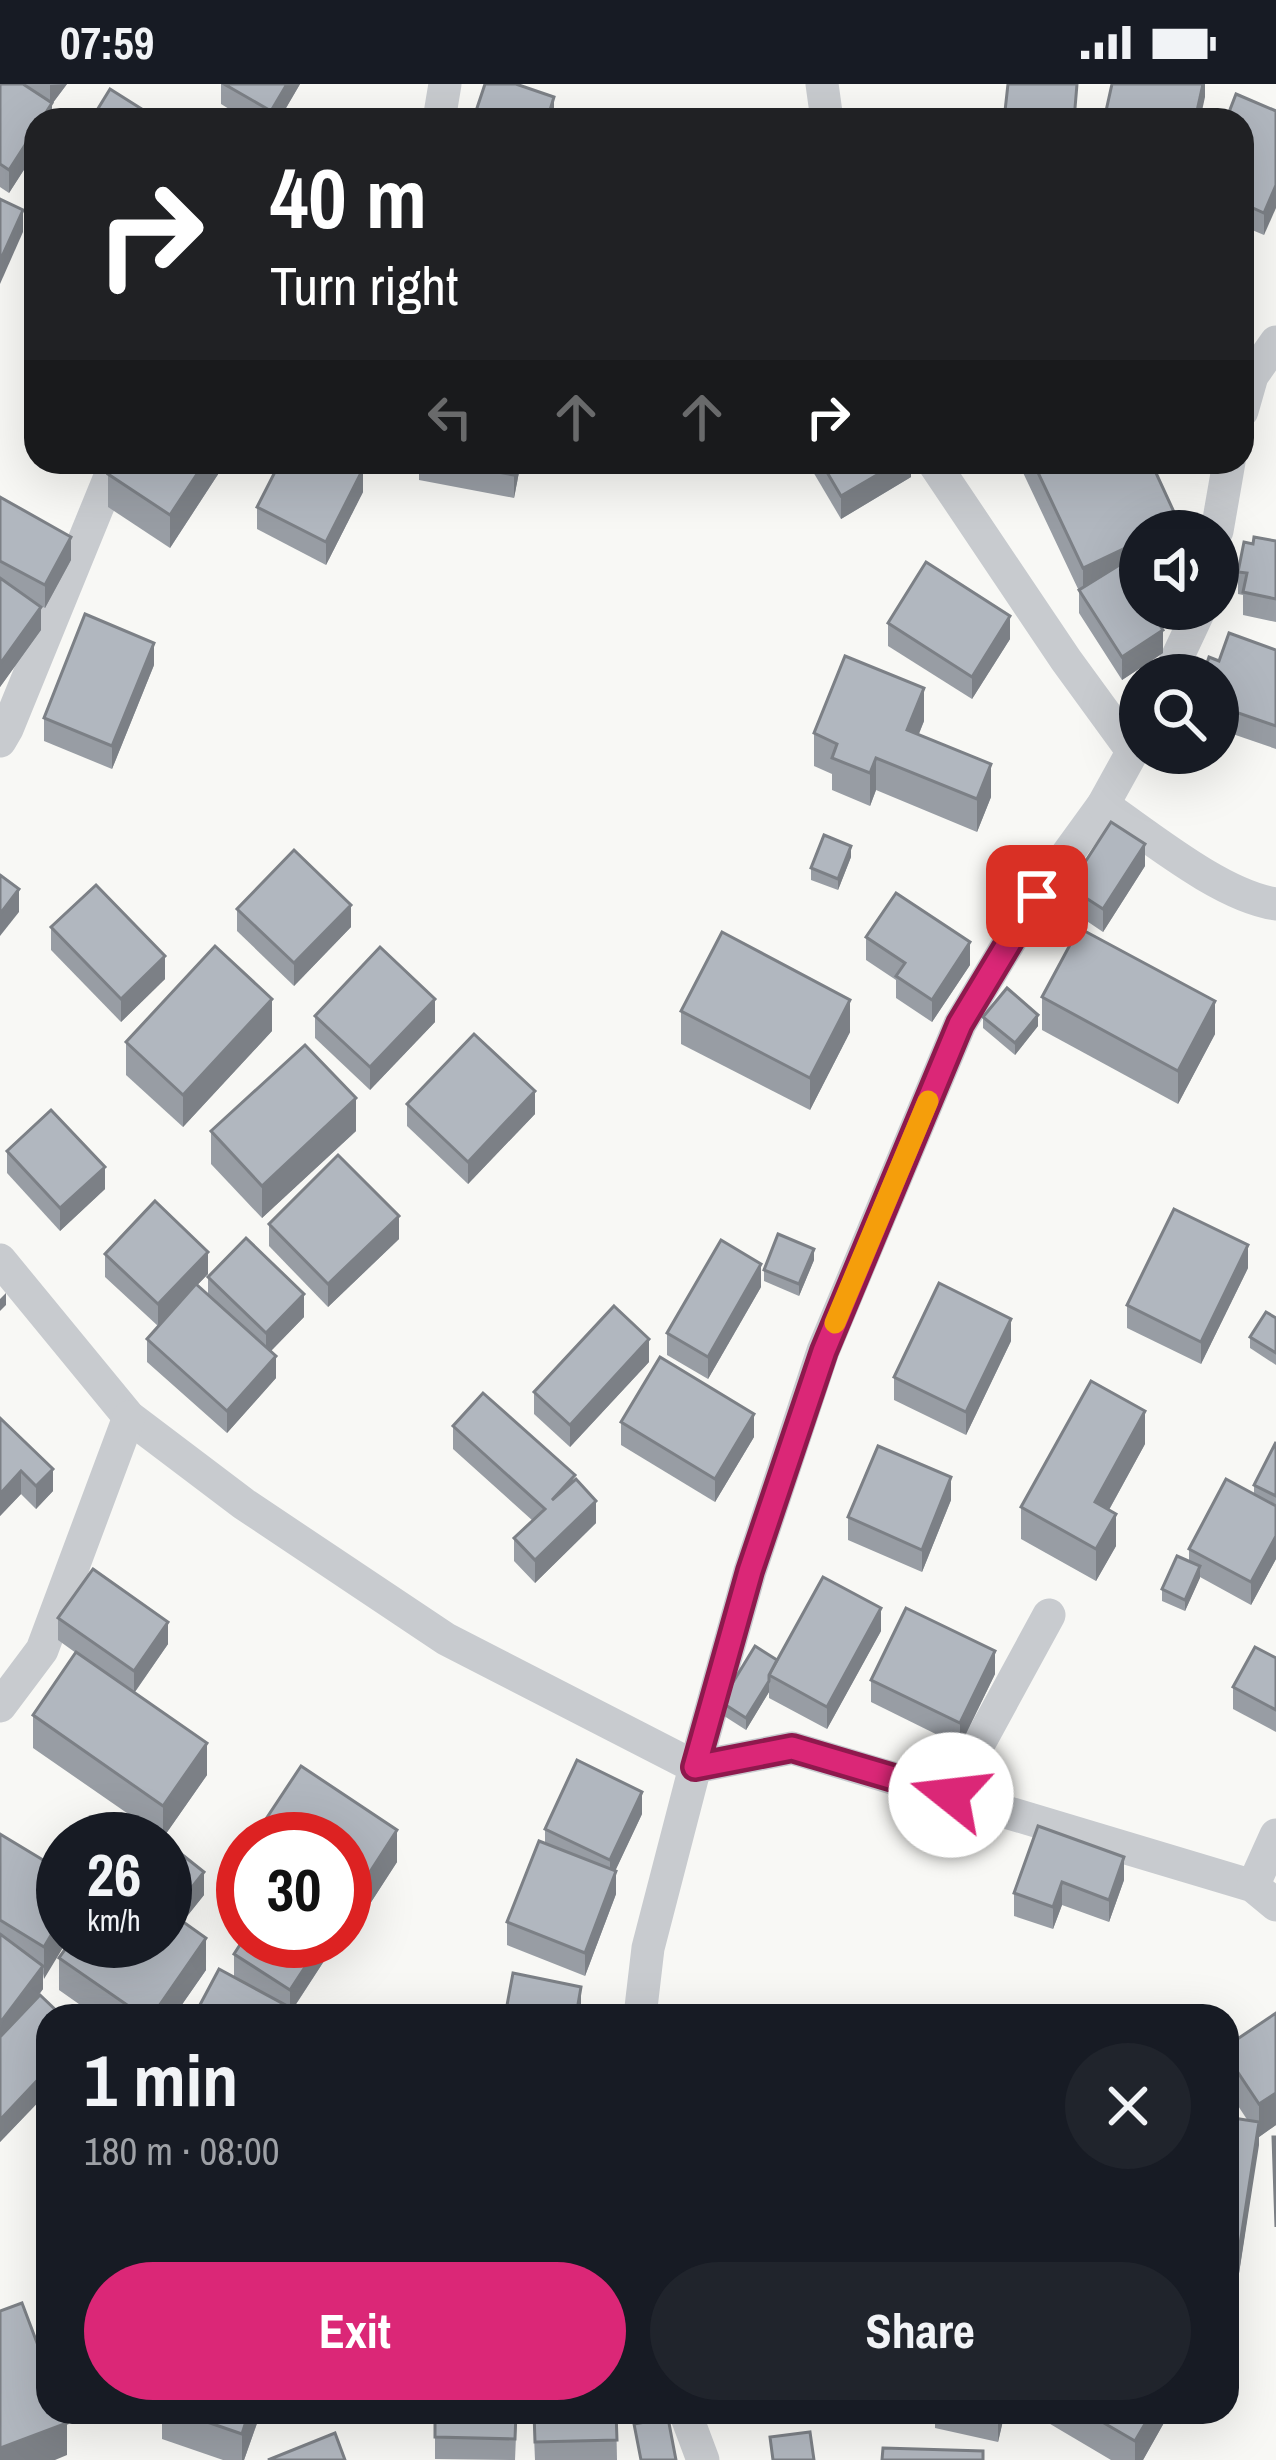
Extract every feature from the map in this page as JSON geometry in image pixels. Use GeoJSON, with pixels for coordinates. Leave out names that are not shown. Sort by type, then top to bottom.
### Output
{"type":"FeatureCollection","features":[{"type":"Feature","properties":{"kind":"street"},"geometry":{"type":"LineString","coordinates":[[1254,373],[1276,342]]}},
{"type":"Feature","properties":{"kind":"street"},"geometry":{"type":"LineString","coordinates":[[0,741],[111,474]]}},
{"type":"Feature","properties":{"kind":"street"},"geometry":{"type":"LineString","coordinates":[[941,474],[1066,660],[1119,723]]}},
{"type":"Feature","properties":{"kind":"street"},"geometry":{"type":"LineString","coordinates":[[1220,510],[1227,474]]}},
{"type":"Feature","properties":{"kind":"street"},"geometry":{"type":"LineString","coordinates":[[642,2004],[649,1948],[695,1767],[750,1571],[824,1351],[960,1024],[1037,896],[1121,774]]}},
{"type":"Feature","properties":{"kind":"street"},"geometry":{"type":"LineString","coordinates":[[1103,805],[1214,879],[1260,902],[1276,904]]}},
{"type":"Feature","properties":{"kind":"street"},"geometry":{"type":"LineString","coordinates":[[0,1260],[129,1417],[244,1504],[446,1639],[695,1767],[792,1748],[1264,1895],[1276,1834]]}},
{"type":"Feature","properties":{"kind":"street"},"geometry":{"type":"LineString","coordinates":[[0,1706],[42,1650],[129,1417]]}},
{"type":"Feature","properties":{"kind":"street"},"geometry":{"type":"LineString","coordinates":[[951,1795],[1049,1615]]}},
{"type":"Feature","properties":{"kind":"street"},"geometry":{"type":"LineString","coordinates":[[690,2424],[703,2460]]}},
{"type":"Feature","properties":{"kind":"building"},"geometry":{"type":"Polygon","coordinates":[[[0,84],[23,84],[52,103],[49,108],[24,108],[24,147],[9,170],[0,164],[0,84]]]}},
{"type":"Feature","properties":{"kind":"building"},"geometry":{"type":"Polygon","coordinates":[[[224,84],[287,84],[273,108],[224,84]]]}},
{"type":"Feature","properties":{"kind":"building"},"geometry":{"type":"Polygon","coordinates":[[[485,84],[516,84],[554,97],[551,108],[477,108],[485,84]]]}},
{"type":"Feature","properties":{"kind":"building"},"geometry":{"type":"Polygon","coordinates":[[[1008,84],[1077,84],[1075,108],[1005,108],[1008,84]]]}},
{"type":"Feature","properties":{"kind":"building"},"geometry":{"type":"Polygon","coordinates":[[[1112,84],[1203,84],[1198,108],[1107,108],[1112,84]]]}},
{"type":"Feature","properties":{"kind":"building"},"geometry":{"type":"Polygon","coordinates":[[[110,89],[140,108],[98,108],[110,89]]]}},
{"type":"Feature","properties":{"kind":"building"},"geometry":{"type":"Polygon","coordinates":[[[1236,94],[1276,111],[1276,185],[1264,213],[1254,208],[1254,108],[1231,108],[1236,94]]]}},
{"type":"Feature","properties":{"kind":"building"},"geometry":{"type":"Polygon","coordinates":[[[0,199],[23,210],[0,261],[0,199]]]}},
{"type":"Feature","properties":{"kind":"building"},"geometry":{"type":"Polygon","coordinates":[[[108,474],[197,474],[170,515],[108,474]]]}},
{"type":"Feature","properties":{"kind":"building"},"geometry":{"type":"Polygon","coordinates":[[[274,474],[360,474],[326,542],[257,507],[274,474]]]}},
{"type":"Feature","properties":{"kind":"building"},"geometry":{"type":"Polygon","coordinates":[[[828,474],[879,474],[841,496],[828,474]]]}},
{"type":"Feature","properties":{"kind":"building"},"geometry":{"type":"Polygon","coordinates":[[[1039,474],[1157,474],[1173,510],[1119,510],[1119,551],[1083,568],[1039,474]]]}},
{"type":"Feature","properties":{"kind":"building"},"geometry":{"type":"Polygon","coordinates":[[[0,497],[71,537],[45,585],[0,561],[0,497]]]}},
{"type":"Feature","properties":{"kind":"building"},"geometry":{"type":"Polygon","coordinates":[[[1254,537],[1276,541],[1276,599],[1243,592],[1247,573],[1239,572],[1239,567],[1244,542],[1253,544],[1254,537]]]}},
{"type":"Feature","properties":{"kind":"building"},"geometry":{"type":"Polygon","coordinates":[[[926,562],[1010,616],[972,677],[888,623],[926,562]]]}},
{"type":"Feature","properties":{"kind":"building"},"geometry":{"type":"Polygon","coordinates":[[[1119,565],[1119,630],[1163,630],[1120,654],[1079,590],[1119,565]]]}},
{"type":"Feature","properties":{"kind":"building"},"geometry":{"type":"Polygon","coordinates":[[[0,578],[41,607],[0,664],[0,578]]]}},
{"type":"Feature","properties":{"kind":"building"},"geometry":{"type":"Polygon","coordinates":[[[85,614],[154,643],[112,746],[44,718],[85,614]]]}},
{"type":"Feature","properties":{"kind":"building"},"geometry":{"type":"Polygon","coordinates":[[[1229,633],[1276,650],[1276,726],[1239,713],[1239,654],[1222,654],[1229,633]]]}},
{"type":"Feature","properties":{"kind":"building"},"geometry":{"type":"Polygon","coordinates":[[[845,656],[924,688],[907,730],[991,764],[977,799],[876,758],[870,773],[832,758],[837,744],[814,733],[845,656]]]}},
{"type":"Feature","properties":{"kind":"building"},"geometry":{"type":"Polygon","coordinates":[[[1111,822],[1145,844],[1103,909],[1069,887],[1111,822]]]}},
{"type":"Feature","properties":{"kind":"building"},"geometry":{"type":"Polygon","coordinates":[[[824,835],[851,846],[838,879],[811,868],[824,835]]]}},
{"type":"Feature","properties":{"kind":"building"},"geometry":{"type":"Polygon","coordinates":[[[294,850],[351,905],[294,963],[237,909],[294,850]]]}},
{"type":"Feature","properties":{"kind":"building"},"geometry":{"type":"Polygon","coordinates":[[[0,875],[19,889],[0,914],[0,875]]]}},
{"type":"Feature","properties":{"kind":"building"},"geometry":{"type":"Polygon","coordinates":[[[96,885],[165,956],[121,999],[51,927],[96,885]]]}},
{"type":"Feature","properties":{"kind":"building"},"geometry":{"type":"Polygon","coordinates":[[[896,893],[970,942],[932,1000],[896,976],[905,963],[866,937],[896,893]]]}},
{"type":"Feature","properties":{"kind":"building"},"geometry":{"type":"Polygon","coordinates":[[[1079,928],[1215,1001],[1178,1071],[1042,997],[1079,928]]]}},
{"type":"Feature","properties":{"kind":"building"},"geometry":{"type":"Polygon","coordinates":[[[722,932],[850,1000],[810,1078],[681,1011],[722,932]]]}},
{"type":"Feature","properties":{"kind":"building"},"geometry":{"type":"Polygon","coordinates":[[[215,946],[272,999],[183,1095],[126,1042],[215,946]]]}},
{"type":"Feature","properties":{"kind":"building"},"geometry":{"type":"Polygon","coordinates":[[[380,947],[435,999],[370,1067],[315,1016],[380,947]]]}},
{"type":"Feature","properties":{"kind":"building"},"geometry":{"type":"Polygon","coordinates":[[[1007,988],[1038,1015],[1015,1043],[983,1017],[1007,988]]]}},
{"type":"Feature","properties":{"kind":"building"},"geometry":{"type":"Polygon","coordinates":[[[474,1034],[535,1091],[468,1162],[407,1104],[474,1034]]]}},
{"type":"Feature","properties":{"kind":"building"},"geometry":{"type":"Polygon","coordinates":[[[305,1045],[356,1098],[262,1186],[211,1131],[305,1045]]]}},
{"type":"Feature","properties":{"kind":"building"},"geometry":{"type":"Polygon","coordinates":[[[51,1110],[105,1167],[60,1208],[7,1151],[51,1110]]]}},
{"type":"Feature","properties":{"kind":"building"},"geometry":{"type":"Polygon","coordinates":[[[338,1155],[399,1216],[328,1284],[269,1224],[338,1155]]]}},
{"type":"Feature","properties":{"kind":"building"},"geometry":{"type":"Polygon","coordinates":[[[155,1201],[208,1252],[158,1304],[105,1254],[155,1201]]]}},
{"type":"Feature","properties":{"kind":"building"},"geometry":{"type":"Polygon","coordinates":[[[1174,1209],[1248,1245],[1201,1342],[1127,1305],[1174,1209]]]}},
{"type":"Feature","properties":{"kind":"building"},"geometry":{"type":"Polygon","coordinates":[[[778,1234],[814,1249],[799,1284],[764,1270],[778,1234]]]}},
{"type":"Feature","properties":{"kind":"building"},"geometry":{"type":"Polygon","coordinates":[[[246,1238],[304,1294],[266,1333],[208,1277],[246,1238]]]}},
{"type":"Feature","properties":{"kind":"building"},"geometry":{"type":"Polygon","coordinates":[[[721,1240],[761,1264],[708,1357],[667,1333],[721,1240]]]}},
{"type":"Feature","properties":{"kind":"building"},"geometry":{"type":"Polygon","coordinates":[[[939,1283],[1011,1319],[966,1412],[894,1377],[939,1283]]]}},
{"type":"Feature","properties":{"kind":"building"},"geometry":{"type":"Polygon","coordinates":[[[196,1284],[276,1356],[227,1411],[147,1339],[196,1284]]]}},
{"type":"Feature","properties":{"kind":"building"},"geometry":{"type":"Polygon","coordinates":[[[614,1306],[649,1339],[570,1425],[534,1392],[614,1306]]]}},
{"type":"Feature","properties":{"kind":"building"},"geometry":{"type":"Polygon","coordinates":[[[1266,1312],[1276,1318],[1276,1353],[1250,1337],[1266,1312]]]}},
{"type":"Feature","properties":{"kind":"building"},"geometry":{"type":"Polygon","coordinates":[[[660,1357],[754,1414],[715,1479],[621,1422],[660,1357]]]}},
{"type":"Feature","properties":{"kind":"building"},"geometry":{"type":"Polygon","coordinates":[[[1091,1381],[1145,1411],[1095,1502],[1116,1514],[1096,1549],[1021,1507],[1091,1381]]]}},
{"type":"Feature","properties":{"kind":"building"},"geometry":{"type":"Polygon","coordinates":[[[483,1393],[575,1475],[552,1500],[576,1479],[596,1501],[535,1560],[514,1538],[545,1509],[453,1426],[483,1393]]]}},
{"type":"Feature","properties":{"kind":"building"},"geometry":{"type":"Polygon","coordinates":[[[0,1418],[53,1469],[36,1486],[21,1471],[0,1494],[0,1418]]]}},
{"type":"Feature","properties":{"kind":"building"},"geometry":{"type":"Polygon","coordinates":[[[1276,1442],[1276,1496],[1254,1485],[1276,1442]]]}},
{"type":"Feature","properties":{"kind":"building"},"geometry":{"type":"Polygon","coordinates":[[[878,1446],[951,1477],[922,1550],[848,1517],[878,1446]]]}},
{"type":"Feature","properties":{"kind":"building"},"geometry":{"type":"Polygon","coordinates":[[[1226,1479],[1276,1506],[1276,1536],[1251,1582],[1189,1549],[1226,1479]]]}},
{"type":"Feature","properties":{"kind":"building"},"geometry":{"type":"Polygon","coordinates":[[[1177,1556],[1200,1566],[1185,1600],[1162,1589],[1177,1556]]]}},
{"type":"Feature","properties":{"kind":"building"},"geometry":{"type":"Polygon","coordinates":[[[93,1569],[168,1622],[134,1671],[58,1618],[93,1569]]]}},
{"type":"Feature","properties":{"kind":"building"},"geometry":{"type":"Polygon","coordinates":[[[823,1577],[881,1608],[827,1707],[769,1675],[823,1577]]]}},
{"type":"Feature","properties":{"kind":"building"},"geometry":{"type":"Polygon","coordinates":[[[906,1608],[995,1651],[960,1723],[871,1680],[906,1608]]]}},
{"type":"Feature","properties":{"kind":"building"},"geometry":{"type":"Polygon","coordinates":[[[755,1646],[777,1660],[746,1718],[721,1702],[755,1646]]]}},
{"type":"Feature","properties":{"kind":"building"},"geometry":{"type":"Polygon","coordinates":[[[1255,1647],[1276,1658],[1276,1710],[1233,1687],[1255,1647]]]}},
{"type":"Feature","properties":{"kind":"building"},"geometry":{"type":"Polygon","coordinates":[[[76,1652],[207,1743],[163,1806],[33,1715],[76,1652]]]}},
{"type":"Feature","properties":{"kind":"building"},"geometry":{"type":"Polygon","coordinates":[[[577,1760],[642,1792],[610,1860],[545,1829],[577,1760]]]}},
{"type":"Feature","properties":{"kind":"building"},"geometry":{"type":"Polygon","coordinates":[[[301,1766],[370,1812],[271,1812],[301,1766]]]}},
{"type":"Feature","properties":{"kind":"building"},"geometry":{"type":"Polygon","coordinates":[[[372,1813],[397,1830],[372,1869],[372,1813]]]}},
{"type":"Feature","properties":{"kind":"building"},"geometry":{"type":"Polygon","coordinates":[[[1038,1826],[1124,1857],[1109,1900],[1062,1882],[1053,1907],[1014,1893],[1038,1826]]]}},
{"type":"Feature","properties":{"kind":"building"},"geometry":{"type":"Polygon","coordinates":[[[0,1834],[36,1856],[36,1942],[0,1920],[0,1834]]]}},
{"type":"Feature","properties":{"kind":"building"},"geometry":{"type":"Polygon","coordinates":[[[539,1841],[616,1871],[585,1953],[507,1922],[539,1841]]]}},
{"type":"Feature","properties":{"kind":"building"},"geometry":{"type":"Polygon","coordinates":[[[192,1862],[204,1872],[192,1887],[192,1862]]]}},
{"type":"Feature","properties":{"kind":"building"},"geometry":{"type":"Polygon","coordinates":[[[192,1928],[206,1938],[192,1958],[192,1928]]]}},
{"type":"Feature","properties":{"kind":"building"},"geometry":{"type":"Polygon","coordinates":[[[0,1934],[41,1968],[0,2023],[0,1934]]]}},
{"type":"Feature","properties":{"kind":"building"},"geometry":{"type":"Polygon","coordinates":[[[73,1968],[185,1968],[160,2004],[126,2004],[73,1968]]]}},
{"type":"Feature","properties":{"kind":"building"},"geometry":{"type":"Polygon","coordinates":[[[256,1968],[304,1968],[290,1990],[256,1968]]]}},
{"type":"Feature","properties":{"kind":"building"},"geometry":{"type":"Polygon","coordinates":[[[219,1969],[284,2004],[200,2004],[219,1969]]]}},
{"type":"Feature","properties":{"kind":"building"},"geometry":{"type":"Polygon","coordinates":[[[513,1973],[581,1987],[578,2004],[507,2004],[513,1973]]]}},
{"type":"Feature","properties":{"kind":"building"},"geometry":{"type":"Polygon","coordinates":[[[40,1995],[49,2004],[36,2004],[36,2082],[0,2120],[0,2037],[40,1995]]]}},
{"type":"Feature","properties":{"kind":"building"},"geometry":{"type":"Polygon","coordinates":[[[1276,2013],[1276,2093],[1259,2104],[1239,2074],[1239,2038],[1276,2013]]]}},
{"type":"Feature","properties":{"kind":"building"},"geometry":{"type":"Polygon","coordinates":[[[1239,2119],[1259,2122],[1239,2251],[1239,2119]]]}},
{"type":"Feature","properties":{"kind":"building"},"geometry":{"type":"Polygon","coordinates":[[[1273,2137],[1276,2137],[1276,2227],[1273,2137]]]}},
{"type":"Feature","properties":{"kind":"building"},"geometry":{"type":"Polygon","coordinates":[[[22,2303],[36,2340],[36,2424],[64,2424],[0,2448],[0,2311],[22,2303]]]}},
{"type":"Feature","properties":{"kind":"building"},"geometry":{"type":"Polygon","coordinates":[[[213,2424],[245,2424],[242,2434],[213,2424]]]}},
{"type":"Feature","properties":{"kind":"building"},"geometry":{"type":"Polygon","coordinates":[[[435,2424],[516,2424],[515,2439],[435,2437],[435,2424]]]}},
{"type":"Feature","properties":{"kind":"building"},"geometry":{"type":"Polygon","coordinates":[[[534,2424],[616,2424],[617,2440],[535,2442],[534,2424]]]}},
{"type":"Feature","properties":{"kind":"building"},"geometry":{"type":"Polygon","coordinates":[[[634,2424],[669,2424],[676,2460],[641,2460],[634,2424]]]}},
{"type":"Feature","properties":{"kind":"building"},"geometry":{"type":"Polygon","coordinates":[[[1106,2424],[1145,2424],[1135,2441],[1106,2424]]]}},
{"type":"Feature","properties":{"kind":"building"},"geometry":{"type":"Polygon","coordinates":[[[810,2432],[814,2460],[773,2460],[770,2437],[810,2432]]]}},
{"type":"Feature","properties":{"kind":"building"},"geometry":{"type":"Polygon","coordinates":[[[335,2433],[345,2460],[268,2460],[335,2433]]]}},
{"type":"Feature","properties":{"kind":"building"},"geometry":{"type":"Polygon","coordinates":[[[883,2448],[983,2451],[983,2460],[882,2460],[883,2448]]]}},
{"type":"Feature","properties":{"kind":"slow traffic"},"geometry":{"type":"LineString","coordinates":[[835,1323],[928,1101]]}},
{"type":"Feature","properties":{"kind":"route"},"geometry":{"type":"LineString","coordinates":[[951,1795],[792,1748],[695,1767],[750,1571],[824,1351],[960,1024],[1037,896]]}}]}
